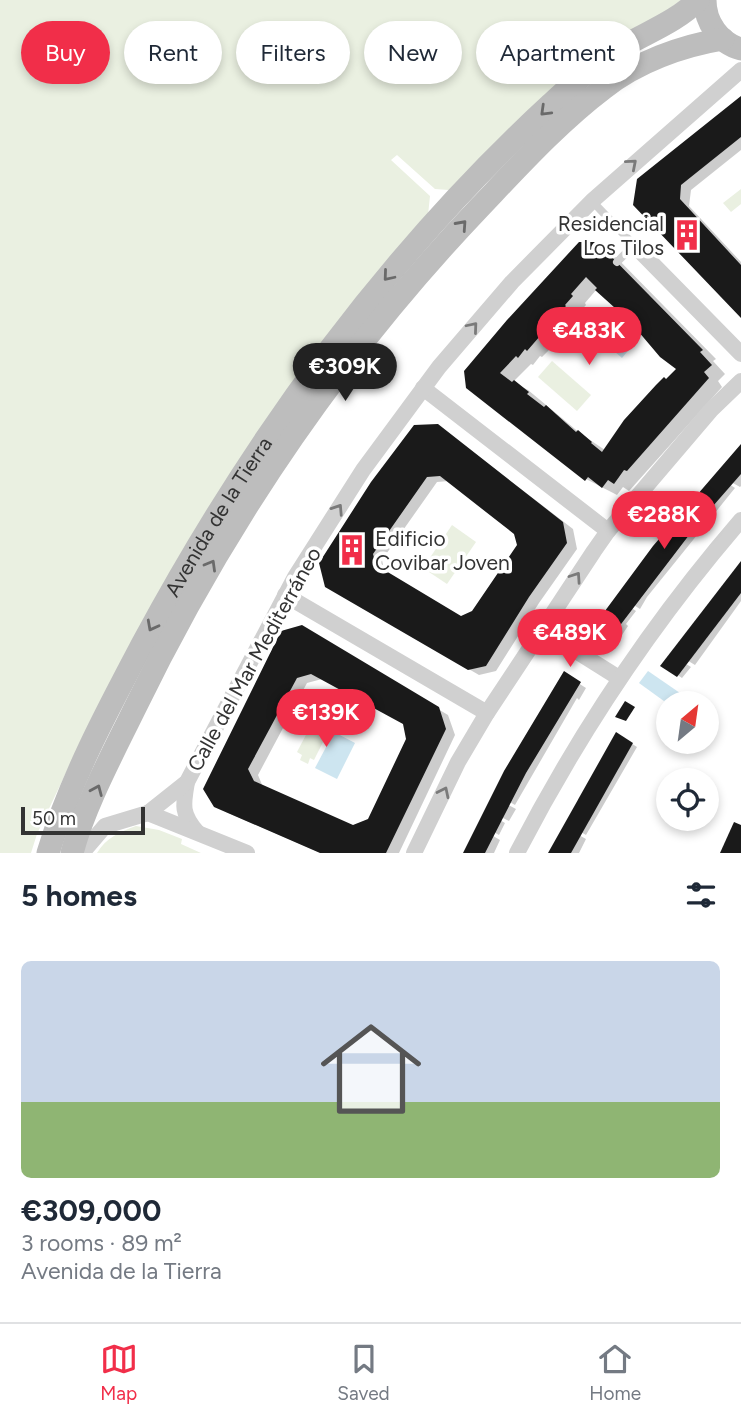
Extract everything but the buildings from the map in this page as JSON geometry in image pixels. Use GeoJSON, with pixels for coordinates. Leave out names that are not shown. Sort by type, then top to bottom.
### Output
{"type":"FeatureCollection","features":[{"type":"Feature","properties":{"kind":"street","name":"Avenida de la Tierra"},"geometry":{"type":"LineString","coordinates":[[48,853],[89,747],[199,543],[243,471],[351,320],[415,244],[551,104],[592,68],[622,47],[685,13],[698,0]]}},
{"type":"Feature","properties":{"kind":"street"},"geometry":{"type":"LineString","coordinates":[[705,0],[708,19],[732,44]]}},
{"type":"Feature","properties":{"kind":"street","name":"Avenida de la Tierra"},"geometry":{"type":"LineString","coordinates":[[72,853],[111,758],[185,611],[262,481],[369,334],[509,176],[605,87],[636,68],[675,51],[732,44]]}},
{"type":"Feature","properties":{"kind":"street","name":"Calle del Mar Mediterráneo"},"geometry":{"type":"LineString","coordinates":[[197,832],[188,821],[183,805],[187,782],[285,595],[363,470],[423,388],[512,282],[592,201],[741,70]]}},
{"type":"Feature","properties":{"kind":"street"},"geometry":{"type":"LineString","coordinates":[[634,244],[741,354]]}},
{"type":"Feature","properties":{"kind":"street"},"geometry":{"type":"LineString","coordinates":[[414,853],[458,762],[487,713],[608,531],[711,410],[741,381]]}},
{"type":"Feature","properties":{"kind":"street"},"geometry":{"type":"LineString","coordinates":[[423,388],[608,531]]}},
{"type":"Feature","properties":{"kind":"street"},"geometry":{"type":"LineString","coordinates":[[517,853],[574,749],[619,678],[670,607],[741,520]]}},
{"type":"Feature","properties":{"kind":"street"},"geometry":{"type":"LineString","coordinates":[[285,595],[487,713]]}},
{"type":"Feature","properties":{"kind":"street"},"geometry":{"type":"LineString","coordinates":[[541,629],[619,678]]}},
{"type":"Feature","properties":{"kind":"street","name":"Calle del Mar Mediterráneo"},"geometry":{"type":"LineString","coordinates":[[148,813],[187,782]]}},
{"type":"Feature","properties":{"kind":"street"},"geometry":{"type":"LineString","coordinates":[[82,853],[105,826],[148,813],[247,853]]}},
{"type":"Feature","properties":{"kind":"lane"},"geometry":{"type":"LineString","coordinates":[[592,201],[634,244],[617,262]]}},
{"type":"Feature","properties":{"kind":"green space"},"geometry":{"type":"Polygon","coordinates":[[[0,0],[681,0],[640,31],[640,21],[476,21],[476,84],[569,84],[512,127],[449,190],[435,189],[397,155],[391,160],[430,196],[428,215],[81,741],[37,834],[31,853],[0,853],[0,0]]]}},
{"type":"Feature","properties":{"kind":"green space"},"geometry":{"type":"Polygon","coordinates":[[[741,189],[741,204],[731,212],[723,203],[741,189]]]}},
{"type":"Feature","properties":{"kind":"green space"},"geometry":{"type":"Polygon","coordinates":[[[552,361],[591,395],[577,411],[538,377],[552,361]]]}},
{"type":"Feature","properties":{"kind":"green space"},"geometry":{"type":"Polygon","coordinates":[[[452,525],[476,542],[447,584],[423,568],[452,525]]]}},
{"type":"Feature","properties":{"kind":"green space"},"geometry":{"type":"Polygon","coordinates":[[[317,727],[322,730],[319,737],[324,740],[314,760],[310,758],[308,764],[300,760],[302,755],[297,752],[308,731],[314,734],[317,727]]]}},
{"type":"Feature","properties":{"kind":"green space"},"geometry":{"type":"Polygon","coordinates":[[[136,826],[159,830],[182,839],[181,844],[201,853],[97,853],[104,843],[114,836],[136,826]]]}},
{"type":"Feature","properties":{"kind":"water"},"geometry":{"type":"Polygon","coordinates":[[[602,319],[632,346],[622,358],[591,331],[602,319]]]}},
{"type":"Feature","properties":{"kind":"water"},"geometry":{"type":"Polygon","coordinates":[[[648,671],[677,691],[656,691],[656,695],[639,683],[648,671]]]}},
{"type":"Feature","properties":{"kind":"water"},"geometry":{"type":"Polygon","coordinates":[[[334,732],[355,743],[337,779],[315,768],[334,732]]]}},
{"type":"Feature","properties":{"kind":"place","name":"Residencial Los Tilos"},"geometry":{"type":"Point","coordinates":[687,235]}},
{"type":"Feature","properties":{"kind":"place","name":"Edificio Covibar Joven"},"geometry":{"type":"Point","coordinates":[352,550]}}]}
